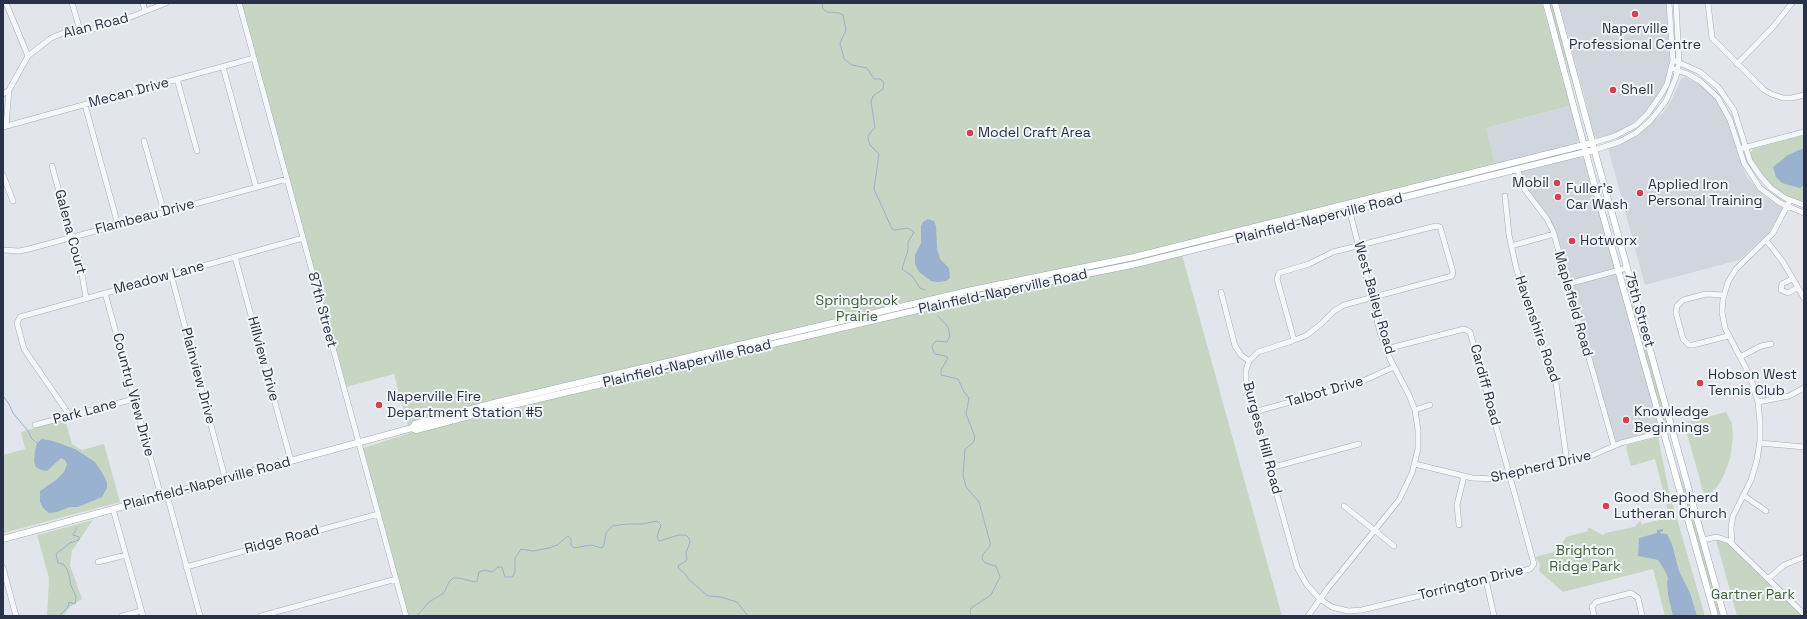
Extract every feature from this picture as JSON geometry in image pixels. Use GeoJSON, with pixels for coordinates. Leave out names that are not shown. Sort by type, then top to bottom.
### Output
{"type":"FeatureCollection","features":[{"type":"Feature","properties":{"kind":"main road","name":"75th Street"},"geometry":{"type":"LineString","coordinates":[[1546,3],[1585,149],[1715,616]]}},
{"type":"Feature","properties":{"kind":"main road","name":"75th Street"},"geometry":{"type":"LineString","coordinates":[[1555,3],[1593,147],[1724,616]]}},
{"type":"Feature","properties":{"kind":"main road","name":"Plainfield-Naperville Road"},"geometry":{"type":"LineString","coordinates":[[3,539],[412,428],[416,430],[500,408],[973,297],[1136,264],[1349,208],[1593,147]]}},
{"type":"Feature","properties":{"kind":"main road","name":"Plainfield-Naperville Road"},"geometry":{"type":"LineString","coordinates":[[1349,208],[1517,169],[1585,149]]}},
{"type":"Feature","properties":{"kind":"main road"},"geometry":{"type":"LineString","coordinates":[[1664,432],[1675,441]]}},
{"type":"Feature","properties":{"kind":"street"},"geometry":{"type":"LineString","coordinates":[[6,3],[28,56]]}},
{"type":"Feature","properties":{"kind":"street"},"geometry":{"type":"LineString","coordinates":[[72,3],[80,30]]}},
{"type":"Feature","properties":{"kind":"street"},"geometry":{"type":"LineString","coordinates":[[143,3],[145,11]]}},
{"type":"Feature","properties":{"kind":"street","name":"Alan Road"},"geometry":{"type":"LineString","coordinates":[[3,94],[8,90],[19,68],[28,56],[51,38],[66,32],[93,29],[113,24],[166,3]]}},
{"type":"Feature","properties":{"kind":"street","name":"87th Street"},"geometry":{"type":"LineString","coordinates":[[239,3],[406,616]]}},
{"type":"Feature","properties":{"kind":"street"},"geometry":{"type":"LineString","coordinates":[[1593,147],[1622,133],[1644,118],[1662,93],[1673,60],[1669,3]]}},
{"type":"Feature","properties":{"kind":"street"},"geometry":{"type":"LineString","coordinates":[[1593,147],[1623,140],[1636,133],[1650,121],[1666,101],[1678,70],[1679,62],[1676,3]]}},
{"type":"Feature","properties":{"kind":"street"},"geometry":{"type":"LineString","coordinates":[[1708,3],[1712,38],[1762,88],[1771,94],[1786,98],[1804,95]]}},
{"type":"Feature","properties":{"kind":"street"},"geometry":{"type":"LineString","coordinates":[[1737,64],[1773,27],[1792,3]]}},
{"type":"Feature","properties":{"kind":"street","name":"Mecan Drive"},"geometry":{"type":"LineString","coordinates":[[5,126],[254,58]]}},
{"type":"Feature","properties":{"kind":"street"},"geometry":{"type":"LineString","coordinates":[[1673,60],[1704,75],[1723,92],[1736,115],[1745,148],[1750,160],[1761,177],[1776,192],[1790,200],[1804,205]]}},
{"type":"Feature","properties":{"kind":"street"},"geometry":{"type":"LineString","coordinates":[[223,67],[256,187]]}},
{"type":"Feature","properties":{"kind":"street"},"geometry":{"type":"LineString","coordinates":[[1671,68],[1700,81],[1718,98],[1730,120],[1744,164],[1755,182],[1770,196],[1788,207],[1804,213]]}},
{"type":"Feature","properties":{"kind":"street"},"geometry":{"type":"LineString","coordinates":[[176,79],[197,151]]}},
{"type":"Feature","properties":{"kind":"street"},"geometry":{"type":"LineString","coordinates":[[5,126],[8,90]]}},
{"type":"Feature","properties":{"kind":"street"},"geometry":{"type":"LineString","coordinates":[[85,105],[118,225]]}},
{"type":"Feature","properties":{"kind":"street"},"geometry":{"type":"LineString","coordinates":[[1739,150],[1804,132]]}},
{"type":"Feature","properties":{"kind":"street"},"geometry":{"type":"LineString","coordinates":[[144,141],[164,212]]}},
{"type":"Feature","properties":{"kind":"street","name":"Galena Court"},"geometry":{"type":"LineString","coordinates":[[52,166],[80,262],[86,298]]}},
{"type":"Feature","properties":{"kind":"street","name":"Maplefield Road"},"geometry":{"type":"LineString","coordinates":[[1517,169],[1524,188],[1547,219],[1554,234],[1614,446]]}},
{"type":"Feature","properties":{"kind":"street"},"geometry":{"type":"LineString","coordinates":[[3,175],[13,201]]}},
{"type":"Feature","properties":{"kind":"street","name":"Flambeau Drive"},"geometry":{"type":"LineString","coordinates":[[3,250],[29,250],[287,179]]}},
{"type":"Feature","properties":{"kind":"street","name":"Havenshire Road"},"geometry":{"type":"LineString","coordinates":[[1505,196],[1511,246],[1526,304],[1556,383],[1567,462]]}},
{"type":"Feature","properties":{"kind":"street"},"geometry":{"type":"LineString","coordinates":[[1732,544],[1732,520],[1751,480],[1760,443],[1760,423],[1758,402],[1750,376],[1728,336],[1723,317],[1724,295],[1728,282],[1736,269],[1778,227],[1790,200]]}},
{"type":"Feature","properties":{"kind":"street","name":"West Bailey Road"},"geometry":{"type":"LineString","coordinates":[[1308,616],[1404,492],[1415,464],[1419,437],[1415,410],[1386,349],[1371,298],[1349,208]]}},
{"type":"Feature","properties":{"kind":"street","name":"Burgess Hill Road"},"geometry":{"type":"LineString","coordinates":[[1320,599],[1308,585],[1298,567],[1245,378],[1249,361],[1261,351],[1294,340],[1314,330],[1340,307],[1453,276],[1442,230],[1438,226],[1358,246]]}},
{"type":"Feature","properties":{"kind":"street"},"geometry":{"type":"LineString","coordinates":[[1511,246],[1554,234]]}},
{"type":"Feature","properties":{"kind":"street","name":"Meadow Lane"},"geometry":{"type":"LineString","coordinates":[[70,416],[24,349],[17,320],[23,315],[303,238]]}},
{"type":"Feature","properties":{"kind":"street"},"geometry":{"type":"LineString","coordinates":[[1766,240],[1783,262],[1804,298]]}},
{"type":"Feature","properties":{"kind":"street"},"geometry":{"type":"LineString","coordinates":[[1294,340],[1277,279],[1278,274],[1283,271],[1309,264],[1333,252],[1358,246]]}},
{"type":"Feature","properties":{"kind":"street","name":"Hillview Drive"},"geometry":{"type":"LineString","coordinates":[[235,257],[291,461]]}},
{"type":"Feature","properties":{"kind":"street"},"geometry":{"type":"LineString","coordinates":[[1568,284],[1627,268]]}},
{"type":"Feature","properties":{"kind":"street","name":"Plainview Drive"},"geometry":{"type":"LineString","coordinates":[[171,274],[226,478]]}},
{"type":"Feature","properties":{"kind":"street"},"geometry":{"type":"LineString","coordinates":[[1792,279],[1782,284],[1781,290],[1788,293],[1798,288]]}},
{"type":"Feature","properties":{"kind":"street"},"geometry":{"type":"LineString","coordinates":[[1221,292],[1237,350],[1249,361]]}},
{"type":"Feature","properties":{"kind":"street","name":"Country View Drive"},"geometry":{"type":"LineString","coordinates":[[105,293],[134,399],[200,616]]}},
{"type":"Feature","properties":{"kind":"street"},"geometry":{"type":"LineString","coordinates":[[1724,295],[1706,294],[1683,300],[1676,306],[1676,313],[1683,339],[1689,345],[1728,336]]}},
{"type":"Feature","properties":{"kind":"street","name":"Cardiff Road"},"geometry":{"type":"LineString","coordinates":[[1386,349],[1462,330],[1468,330],[1472,336],[1510,476]]}},
{"type":"Feature","properties":{"kind":"street"},"geometry":{"type":"LineString","coordinates":[[1740,357],[1761,346],[1770,344]]}},
{"type":"Feature","properties":{"kind":"street","name":"Talbot Drive"},"geometry":{"type":"LineString","coordinates":[[1254,412],[1356,384],[1394,367]]}},
{"type":"Feature","properties":{"kind":"street"},"geometry":{"type":"LineString","coordinates":[[1758,402],[1789,396],[1804,388]]}},
{"type":"Feature","properties":{"kind":"street","name":"Park Lane"},"geometry":{"type":"LineString","coordinates":[[35,426],[134,399]]}},
{"type":"Feature","properties":{"kind":"street"},"geometry":{"type":"LineString","coordinates":[[1415,410],[1430,405]]}},
{"type":"Feature","properties":{"kind":"street","name":"Shepherd Drive"},"geometry":{"type":"LineString","coordinates":[[1415,464],[1464,476],[1489,480],[1593,456],[1614,446],[1664,432]]}},
{"type":"Feature","properties":{"kind":"street"},"geometry":{"type":"LineString","coordinates":[[1760,443],[1804,447]]}},
{"type":"Feature","properties":{"kind":"street"},"geometry":{"type":"LineString","coordinates":[[1270,468],[1359,444]]}},
{"type":"Feature","properties":{"kind":"street"},"geometry":{"type":"LineString","coordinates":[[1459,525],[1458,506],[1464,476]]}},
{"type":"Feature","properties":{"kind":"street","name":"Torrington Drive"},"geometry":{"type":"LineString","coordinates":[[1320,599],[1329,606],[1340,610],[1358,610],[1530,569],[1534,564],[1510,476]]}},
{"type":"Feature","properties":{"kind":"street"},"geometry":{"type":"LineString","coordinates":[[1743,495],[1766,511]]}},
{"type":"Feature","properties":{"kind":"street"},"geometry":{"type":"LineString","coordinates":[[1344,506],[1394,546]]}},
{"type":"Feature","properties":{"kind":"street"},"geometry":{"type":"LineString","coordinates":[[113,509],[142,613],[122,616]]}},
{"type":"Feature","properties":{"kind":"street","name":"Ridge Road"},"geometry":{"type":"LineString","coordinates":[[186,566],[378,514]]}},
{"type":"Feature","properties":{"kind":"street"},"geometry":{"type":"LineString","coordinates":[[1703,540],[1720,538],[1732,544],[1804,614]]}},
{"type":"Feature","properties":{"kind":"street"},"geometry":{"type":"LineString","coordinates":[[98,562],[126,555]]}},
{"type":"Feature","properties":{"kind":"street"},"geometry":{"type":"LineString","coordinates":[[1768,579],[1784,565],[1804,557]]}},
{"type":"Feature","properties":{"kind":"street"},"geometry":{"type":"LineString","coordinates":[[3,568],[4,577],[16,616]]}},
{"type":"Feature","properties":{"kind":"street"},"geometry":{"type":"LineString","coordinates":[[261,616],[396,579]]}},
{"type":"Feature","properties":{"kind":"street"},"geometry":{"type":"LineString","coordinates":[[1486,580],[1494,616]]}},
{"type":"Feature","properties":{"kind":"street"},"geometry":{"type":"LineString","coordinates":[[1594,616],[1592,607],[1594,603],[1629,594],[1635,595],[1638,598],[1642,616]]}},
{"type":"Feature","properties":{"kind":"shaded area"},"geometry":{"type":"Polygon","coordinates":[[[1559,3],[1666,3],[1670,57],[1661,91],[1647,111],[1626,128],[1615,134],[1598,138],[1595,137],[1590,129],[1589,114],[1559,3]]]}},
{"type":"Feature","properties":{"kind":"shaded area"},"geometry":{"type":"Polygon","coordinates":[[[1686,77],[1703,86],[1714,96],[1724,111],[1746,176],[1765,197],[1784,209],[1776,224],[1739,260],[1645,285],[1608,148],[1634,137],[1664,112],[1681,79],[1686,77]]]}},
{"type":"Feature","properties":{"kind":"shaded area"},"geometry":{"type":"Polygon","coordinates":[[[1571,106],[1579,138],[1577,143],[1495,165],[1486,128],[1571,106]]]}},
{"type":"Feature","properties":{"kind":"shaded area"},"geometry":{"type":"Polygon","coordinates":[[[1577,156],[1585,160],[1659,426],[1653,431],[1612,443],[1553,232],[1529,196],[1518,171],[1577,156]]]}},
{"type":"Feature","properties":{"kind":"green space","name":"Springbrook Prairie"},"geometry":{"type":"Polygon","coordinates":[[[240,3],[1542,3],[1570,106],[1486,128],[1495,165],[1180,248],[1341,208],[1341,211],[1181,251],[1282,616],[408,616],[363,448],[410,433],[394,374],[346,387],[240,3]]]}},
{"type":"Feature","properties":{"kind":"green space"},"geometry":{"type":"Polygon","coordinates":[[[1549,3],[1553,3],[1577,98],[1559,41],[1549,3]]]}},
{"type":"Feature","properties":{"kind":"green space"},"geometry":{"type":"Polygon","coordinates":[[[1804,135],[1804,203],[1785,195],[1770,184],[1754,164],[1750,153],[1753,149],[1804,135]]]}},
{"type":"Feature","properties":{"kind":"green space"},"geometry":{"type":"Polygon","coordinates":[[[1624,278],[1646,344],[1671,432],[1665,428],[1624,278]]]}},
{"type":"Feature","properties":{"kind":"green space"},"geometry":{"type":"Polygon","coordinates":[[[1726,412],[1732,423],[1733,438],[1730,459],[1724,475],[1717,487],[1705,498],[1684,423],[1726,412]]]}},
{"type":"Feature","properties":{"kind":"green space"},"geometry":{"type":"Polygon","coordinates":[[[65,419],[72,444],[82,450],[104,444],[120,502],[3,533],[3,455],[25,449],[21,432],[65,419]]]}},
{"type":"Feature","properties":{"kind":"green space","name":"Brighton Ridge Park"},"geometry":{"type":"Polygon","coordinates":[[[1658,437],[1669,491],[1705,616],[1665,616],[1653,569],[1563,592],[1539,571],[1540,564],[1535,557],[1557,551],[1566,537],[1588,531],[1587,529],[1590,528],[1603,535],[1605,533],[1634,527],[1640,521],[1642,524],[1668,518],[1667,515],[1669,514],[1655,459],[1631,466],[1626,448],[1627,445],[1658,437]]]}},
{"type":"Feature","properties":{"kind":"green space"},"geometry":{"type":"Polygon","coordinates":[[[1677,472],[1679,472],[1693,513],[1722,616],[1717,616],[1677,472]]]}},
{"type":"Feature","properties":{"kind":"green space"},"geometry":{"type":"Polygon","coordinates":[[[93,520],[72,551],[70,565],[82,599],[70,607],[63,616],[47,616],[49,578],[37,535],[93,520]]]}},
{"type":"Feature","properties":{"kind":"green space","name":"Gartner Park"},"geometry":{"type":"Polygon","coordinates":[[[1716,540],[1726,542],[1803,616],[1737,616],[1716,540]]]}},
{"type":"Feature","properties":{"kind":"water"},"geometry":{"type":"Polygon","coordinates":[[[1804,148],[1804,185],[1800,188],[1782,183],[1776,177],[1773,167],[1788,155],[1804,148]]]}},
{"type":"Feature","properties":{"kind":"water"},"geometry":{"type":"Polygon","coordinates":[[[928,219],[934,221],[936,226],[937,248],[940,259],[949,268],[950,278],[946,281],[931,281],[919,272],[915,264],[915,255],[921,243],[921,226],[923,222],[928,219]]]}},
{"type":"Feature","properties":{"kind":"water"},"geometry":{"type":"Polygon","coordinates":[[[42,439],[53,441],[75,449],[95,462],[107,483],[107,488],[102,497],[78,507],[70,507],[57,512],[49,513],[44,509],[40,502],[40,491],[56,480],[64,472],[67,464],[65,460],[61,458],[47,471],[36,467],[34,462],[35,451],[37,443],[42,439]]]}},
{"type":"Feature","properties":{"kind":"water"},"geometry":{"type":"Polygon","coordinates":[[[1663,529],[1663,531],[1659,533],[1667,534],[1672,544],[1679,571],[1690,593],[1697,616],[1673,616],[1668,595],[1668,578],[1664,569],[1658,560],[1638,556],[1639,538],[1657,533],[1657,530],[1663,529]]]}},
{"type":"Feature","properties":{"kind":"waterway"},"geometry":{"type":"LineString","coordinates":[[822,3],[823,9],[827,12],[839,13],[843,15],[846,30],[840,43],[844,59],[852,65],[867,68],[874,79],[880,79],[884,82],[883,89],[873,96],[871,102],[875,127],[868,136],[868,139],[870,145],[879,154],[874,189],[892,229],[908,228],[914,232],[908,242],[908,250],[902,269],[912,276],[920,288],[925,290]]}},
{"type":"Feature","properties":{"kind":"waterway"},"geometry":{"type":"LineString","coordinates":[[938,316],[948,327],[950,336],[947,342],[936,341],[932,346],[935,354],[948,358],[941,370],[941,375],[958,379],[964,392],[969,398],[966,414],[975,437],[973,443],[965,449],[963,475],[966,487],[979,502],[990,542],[990,546],[983,554],[982,559],[985,563],[996,566],[1000,577],[991,595],[971,608],[971,616]]}},
{"type":"Feature","properties":{"kind":"waterway"},"geometry":{"type":"LineString","coordinates":[[3,396],[13,413],[28,431],[32,439],[37,443]]}},
{"type":"Feature","properties":{"kind":"waterway"},"geometry":{"type":"LineString","coordinates":[[417,616],[429,602],[444,593],[449,582],[453,578],[475,582],[477,581],[479,572],[485,570],[492,572],[498,567],[502,567],[505,577],[512,577],[515,572],[515,558],[521,549],[533,551],[549,548],[557,545],[568,536],[571,539],[571,545],[574,548],[591,545],[602,548],[606,533],[612,526],[642,524],[657,521],[661,525],[657,537],[659,541],[679,535],[686,535],[689,538],[690,542],[686,553],[687,560],[678,566],[689,580],[708,596],[721,597],[737,602],[748,616]]}},
{"type":"Feature","properties":{"kind":"waterway"},"geometry":{"type":"LineString","coordinates":[[59,616],[68,607],[69,602],[75,604],[76,597],[70,583],[67,569],[63,564],[58,563],[56,554],[70,543],[79,540],[79,537],[73,535],[76,527]]}},
{"type":"Feature","properties":{"kind":"place","name":"Naperville Professional Centre"},"geometry":{"type":"Point","coordinates":[1635,14]}},
{"type":"Feature","properties":{"kind":"place","name":"Shell"},"geometry":{"type":"Point","coordinates":[1613,90]}},
{"type":"Feature","properties":{"kind":"place","name":"Model Craft Area"},"geometry":{"type":"Point","coordinates":[970,133]}},
{"type":"Feature","properties":{"kind":"place","name":"Mobil"},"geometry":{"type":"Point","coordinates":[1557,183]}},
{"type":"Feature","properties":{"kind":"place","name":"Applied Iron Personal Training"},"geometry":{"type":"Point","coordinates":[1640,193]}},
{"type":"Feature","properties":{"kind":"place","name":"Fuller's Car Wash"},"geometry":{"type":"Point","coordinates":[1558,197]}},
{"type":"Feature","properties":{"kind":"place","name":"Hotworx"},"geometry":{"type":"Point","coordinates":[1572,241]}},
{"type":"Feature","properties":{"kind":"place","name":"Hobson West Tennis Club"},"geometry":{"type":"Point","coordinates":[1700,383]}},
{"type":"Feature","properties":{"kind":"place","name":"Naperville Fire Department Station #5"},"geometry":{"type":"Point","coordinates":[379,405]}},
{"type":"Feature","properties":{"kind":"place","name":"Knowledge Beginnings"},"geometry":{"type":"Point","coordinates":[1626,420]}},
{"type":"Feature","properties":{"kind":"place","name":"Good Shepherd Lutheran Church"},"geometry":{"type":"Point","coordinates":[1606,506]}}]}
